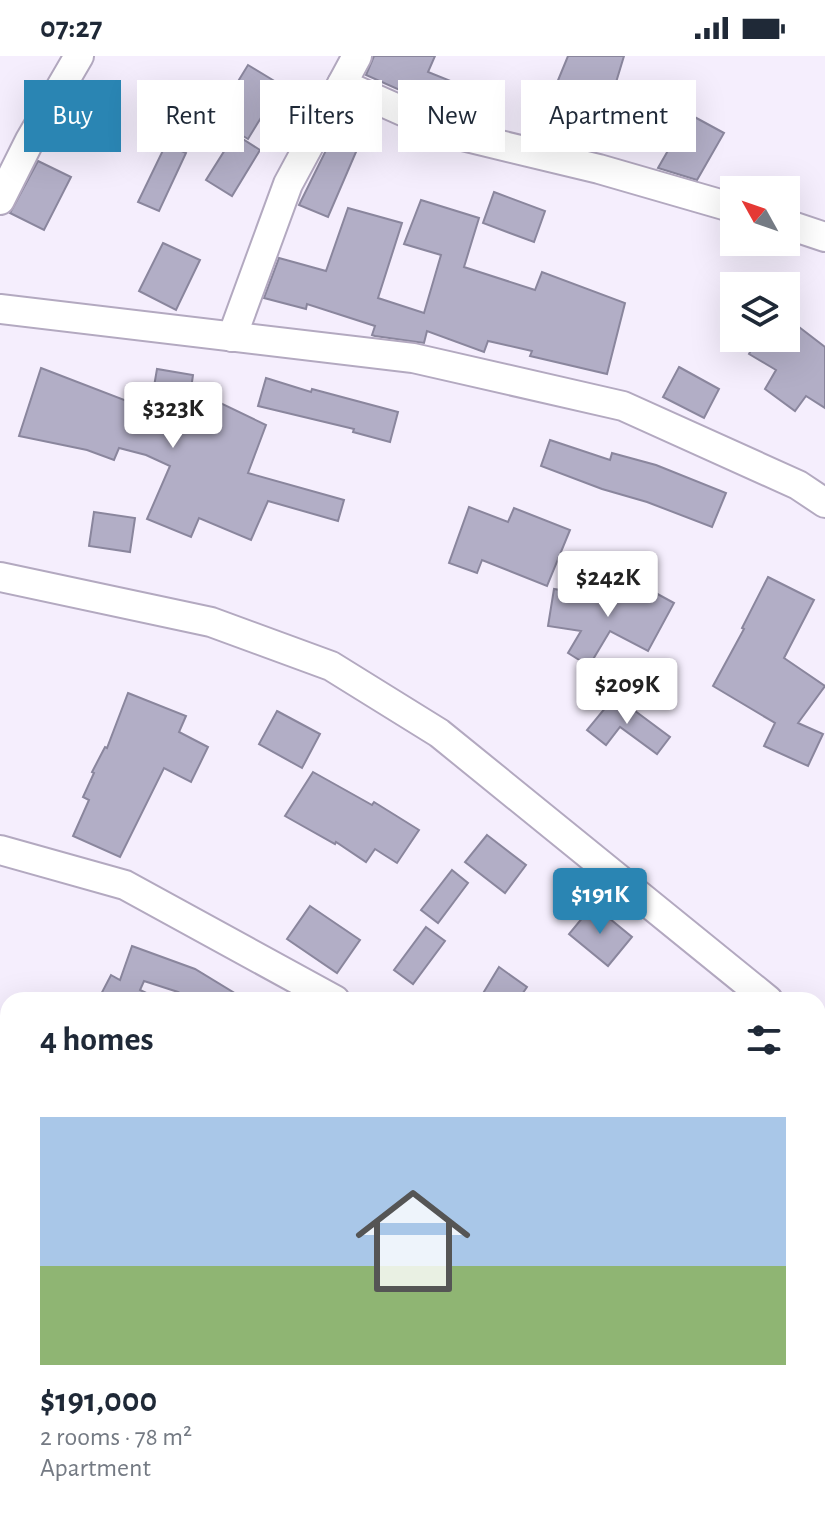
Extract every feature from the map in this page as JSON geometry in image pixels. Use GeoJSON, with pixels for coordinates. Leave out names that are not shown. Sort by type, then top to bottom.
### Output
{"type":"FeatureCollection","features":[{"type":"Feature","properties":{"kind":"street"},"geometry":{"type":"LineString","coordinates":[[0,200],[30,140],[79,56]]}},
{"type":"Feature","properties":{"kind":"street"},"geometry":{"type":"LineString","coordinates":[[344,80],[357,56]]}},
{"type":"Feature","properties":{"kind":"street"},"geometry":{"type":"LineString","coordinates":[[382,102],[454,134],[599,169],[720,204]]}},
{"type":"Feature","properties":{"kind":"street"},"geometry":{"type":"LineString","coordinates":[[232,337],[288,184],[305,152]]}},
{"type":"Feature","properties":{"kind":"street"},"geometry":{"type":"LineString","coordinates":[[800,229],[825,237]]}},
{"type":"Feature","properties":{"kind":"street"},"geometry":{"type":"LineString","coordinates":[[0,309],[413,358],[623,406],[798,485],[825,503]]}},
{"type":"Feature","properties":{"kind":"street"},"geometry":{"type":"LineString","coordinates":[[0,577],[211,622],[331,666],[439,733],[758,992]]}},
{"type":"Feature","properties":{"kind":"street"},"geometry":{"type":"LineString","coordinates":[[0,850],[125,885],[320,992]]}},
{"type":"Feature","properties":{"kind":"building"},"geometry":{"type":"Polygon","coordinates":[[[374,56],[435,56],[428,72],[448,80],[398,80],[398,89],[366,75],[374,56]]]}},
{"type":"Feature","properties":{"kind":"building"},"geometry":{"type":"Polygon","coordinates":[[[568,56],[624,56],[617,80],[558,80],[568,56]]]}},
{"type":"Feature","properties":{"kind":"building"},"geometry":{"type":"Polygon","coordinates":[[[248,65],[273,80],[260,80],[260,119],[248,139],[244,137],[244,80],[239,80],[248,65]]]}},
{"type":"Feature","properties":{"kind":"building"},"geometry":{"type":"Polygon","coordinates":[[[696,118],[724,133],[697,180],[658,168],[667,152],[696,152],[696,118]]]}},
{"type":"Feature","properties":{"kind":"building"},"geometry":{"type":"Polygon","coordinates":[[[244,140],[260,150],[232,196],[206,180],[224,152],[244,152],[244,140]]]}},
{"type":"Feature","properties":{"kind":"building"},"geometry":{"type":"Polygon","coordinates":[[[162,152],[186,153],[159,211],[138,202],[162,152]]]}},
{"type":"Feature","properties":{"kind":"building"},"geometry":{"type":"Polygon","coordinates":[[[325,152],[356,152],[328,217],[299,205],[325,152]]]}},
{"type":"Feature","properties":{"kind":"building"},"geometry":{"type":"Polygon","coordinates":[[[38,161],[71,177],[44,230],[10,213],[38,161]]]}},
{"type":"Feature","properties":{"kind":"building"},"geometry":{"type":"Polygon","coordinates":[[[494,192],[545,211],[534,242],[483,223],[494,192]]]}},
{"type":"Feature","properties":{"kind":"building"},"geometry":{"type":"Polygon","coordinates":[[[421,200],[479,218],[464,267],[535,290],[542,272],[625,303],[607,374],[530,356],[532,351],[488,341],[484,352],[427,331],[424,343],[375,336],[372,335],[375,326],[307,304],[306,309],[264,298],[279,258],[326,271],[348,208],[402,223],[378,298],[424,313],[441,255],[404,244],[421,200]]]}},
{"type":"Feature","properties":{"kind":"building"},"geometry":{"type":"Polygon","coordinates":[[[163,243],[200,260],[176,310],[139,291],[163,243]]]}},
{"type":"Feature","properties":{"kind":"building"},"geometry":{"type":"Polygon","coordinates":[[[800,328],[825,347],[825,408],[806,396],[795,411],[765,389],[776,370],[749,354],[800,352],[800,328]]]}},
{"type":"Feature","properties":{"kind":"building"},"geometry":{"type":"Polygon","coordinates":[[[679,367],[719,389],[704,418],[663,397],[679,367]]]}},
{"type":"Feature","properties":{"kind":"building"},"geometry":{"type":"Polygon","coordinates":[[[41,368],[150,410],[157,369],[193,375],[191,389],[266,425],[248,473],[344,500],[338,521],[268,501],[251,540],[199,518],[191,537],[147,519],[170,466],[119,448],[114,460],[87,450],[19,436],[41,368]]]}},
{"type":"Feature","properties":{"kind":"building"},"geometry":{"type":"Polygon","coordinates":[[[266,378],[398,412],[390,442],[353,432],[354,429],[258,406],[266,378]]]}},
{"type":"Feature","properties":{"kind":"building"},"geometry":{"type":"Polygon","coordinates":[[[550,440],[610,460],[612,453],[656,465],[726,493],[712,527],[541,466],[550,440]]]}},
{"type":"Feature","properties":{"kind":"building"},"geometry":{"type":"Polygon","coordinates":[[[469,507],[508,522],[514,508],[570,530],[547,586],[482,560],[477,573],[449,563],[469,507]]]}},
{"type":"Feature","properties":{"kind":"building"},"geometry":{"type":"Polygon","coordinates":[[[94,512],[135,518],[130,552],[89,546],[94,512]]]}},
{"type":"Feature","properties":{"kind":"building"},"geometry":{"type":"Polygon","coordinates":[[[768,577],[814,600],[784,658],[825,686],[798,723],[823,734],[808,766],[764,746],[775,723],[713,686],[768,577]]]}},
{"type":"Feature","properties":{"kind":"building"},"geometry":{"type":"Polygon","coordinates":[[[641,585],[674,603],[648,651],[610,631],[589,666],[568,653],[581,631],[548,626],[554,589],[632,602],[641,585]]]}},
{"type":"Feature","properties":{"kind":"building"},"geometry":{"type":"Polygon","coordinates":[[[128,693],[186,716],[179,732],[208,747],[191,782],[164,768],[120,857],[73,836],[89,800],[83,797],[92,772],[107,748],[128,693]]]}},
{"type":"Feature","properties":{"kind":"building"},"geometry":{"type":"Polygon","coordinates":[[[615,696],[670,737],[657,754],[620,727],[606,745],[587,730],[615,696]]]}},
{"type":"Feature","properties":{"kind":"building"},"geometry":{"type":"Polygon","coordinates":[[[277,711],[320,734],[302,768],[259,744],[277,711]]]}},
{"type":"Feature","properties":{"kind":"building"},"geometry":{"type":"Polygon","coordinates":[[[313,772],[372,805],[374,802],[419,830],[397,863],[375,849],[366,862],[336,842],[285,816],[313,772]]]}},
{"type":"Feature","properties":{"kind":"building"},"geometry":{"type":"Polygon","coordinates":[[[487,835],[526,865],[505,893],[465,862],[487,835]]]}},
{"type":"Feature","properties":{"kind":"building"},"geometry":{"type":"Polygon","coordinates":[[[452,870],[468,883],[438,923],[421,910],[452,870]]]}},
{"type":"Feature","properties":{"kind":"building"},"geometry":{"type":"Polygon","coordinates":[[[593,905],[632,937],[608,966],[569,934],[593,905]]]}},
{"type":"Feature","properties":{"kind":"building"},"geometry":{"type":"Polygon","coordinates":[[[310,906],[360,940],[337,973],[287,939],[310,906]]]}},
{"type":"Feature","properties":{"kind":"building"},"geometry":{"type":"Polygon","coordinates":[[[426,927],[445,941],[413,984],[394,970],[426,927]]]}},
{"type":"Feature","properties":{"kind":"building"},"geometry":{"type":"Polygon","coordinates":[[[132,946],[195,969],[233,992],[178,992],[144,981],[140,990],[144,992],[102,992],[111,975],[120,980],[132,946]]]}},
{"type":"Feature","properties":{"kind":"building"},"geometry":{"type":"Polygon","coordinates":[[[499,967],[527,987],[524,992],[484,992],[499,967]]]}}]}
